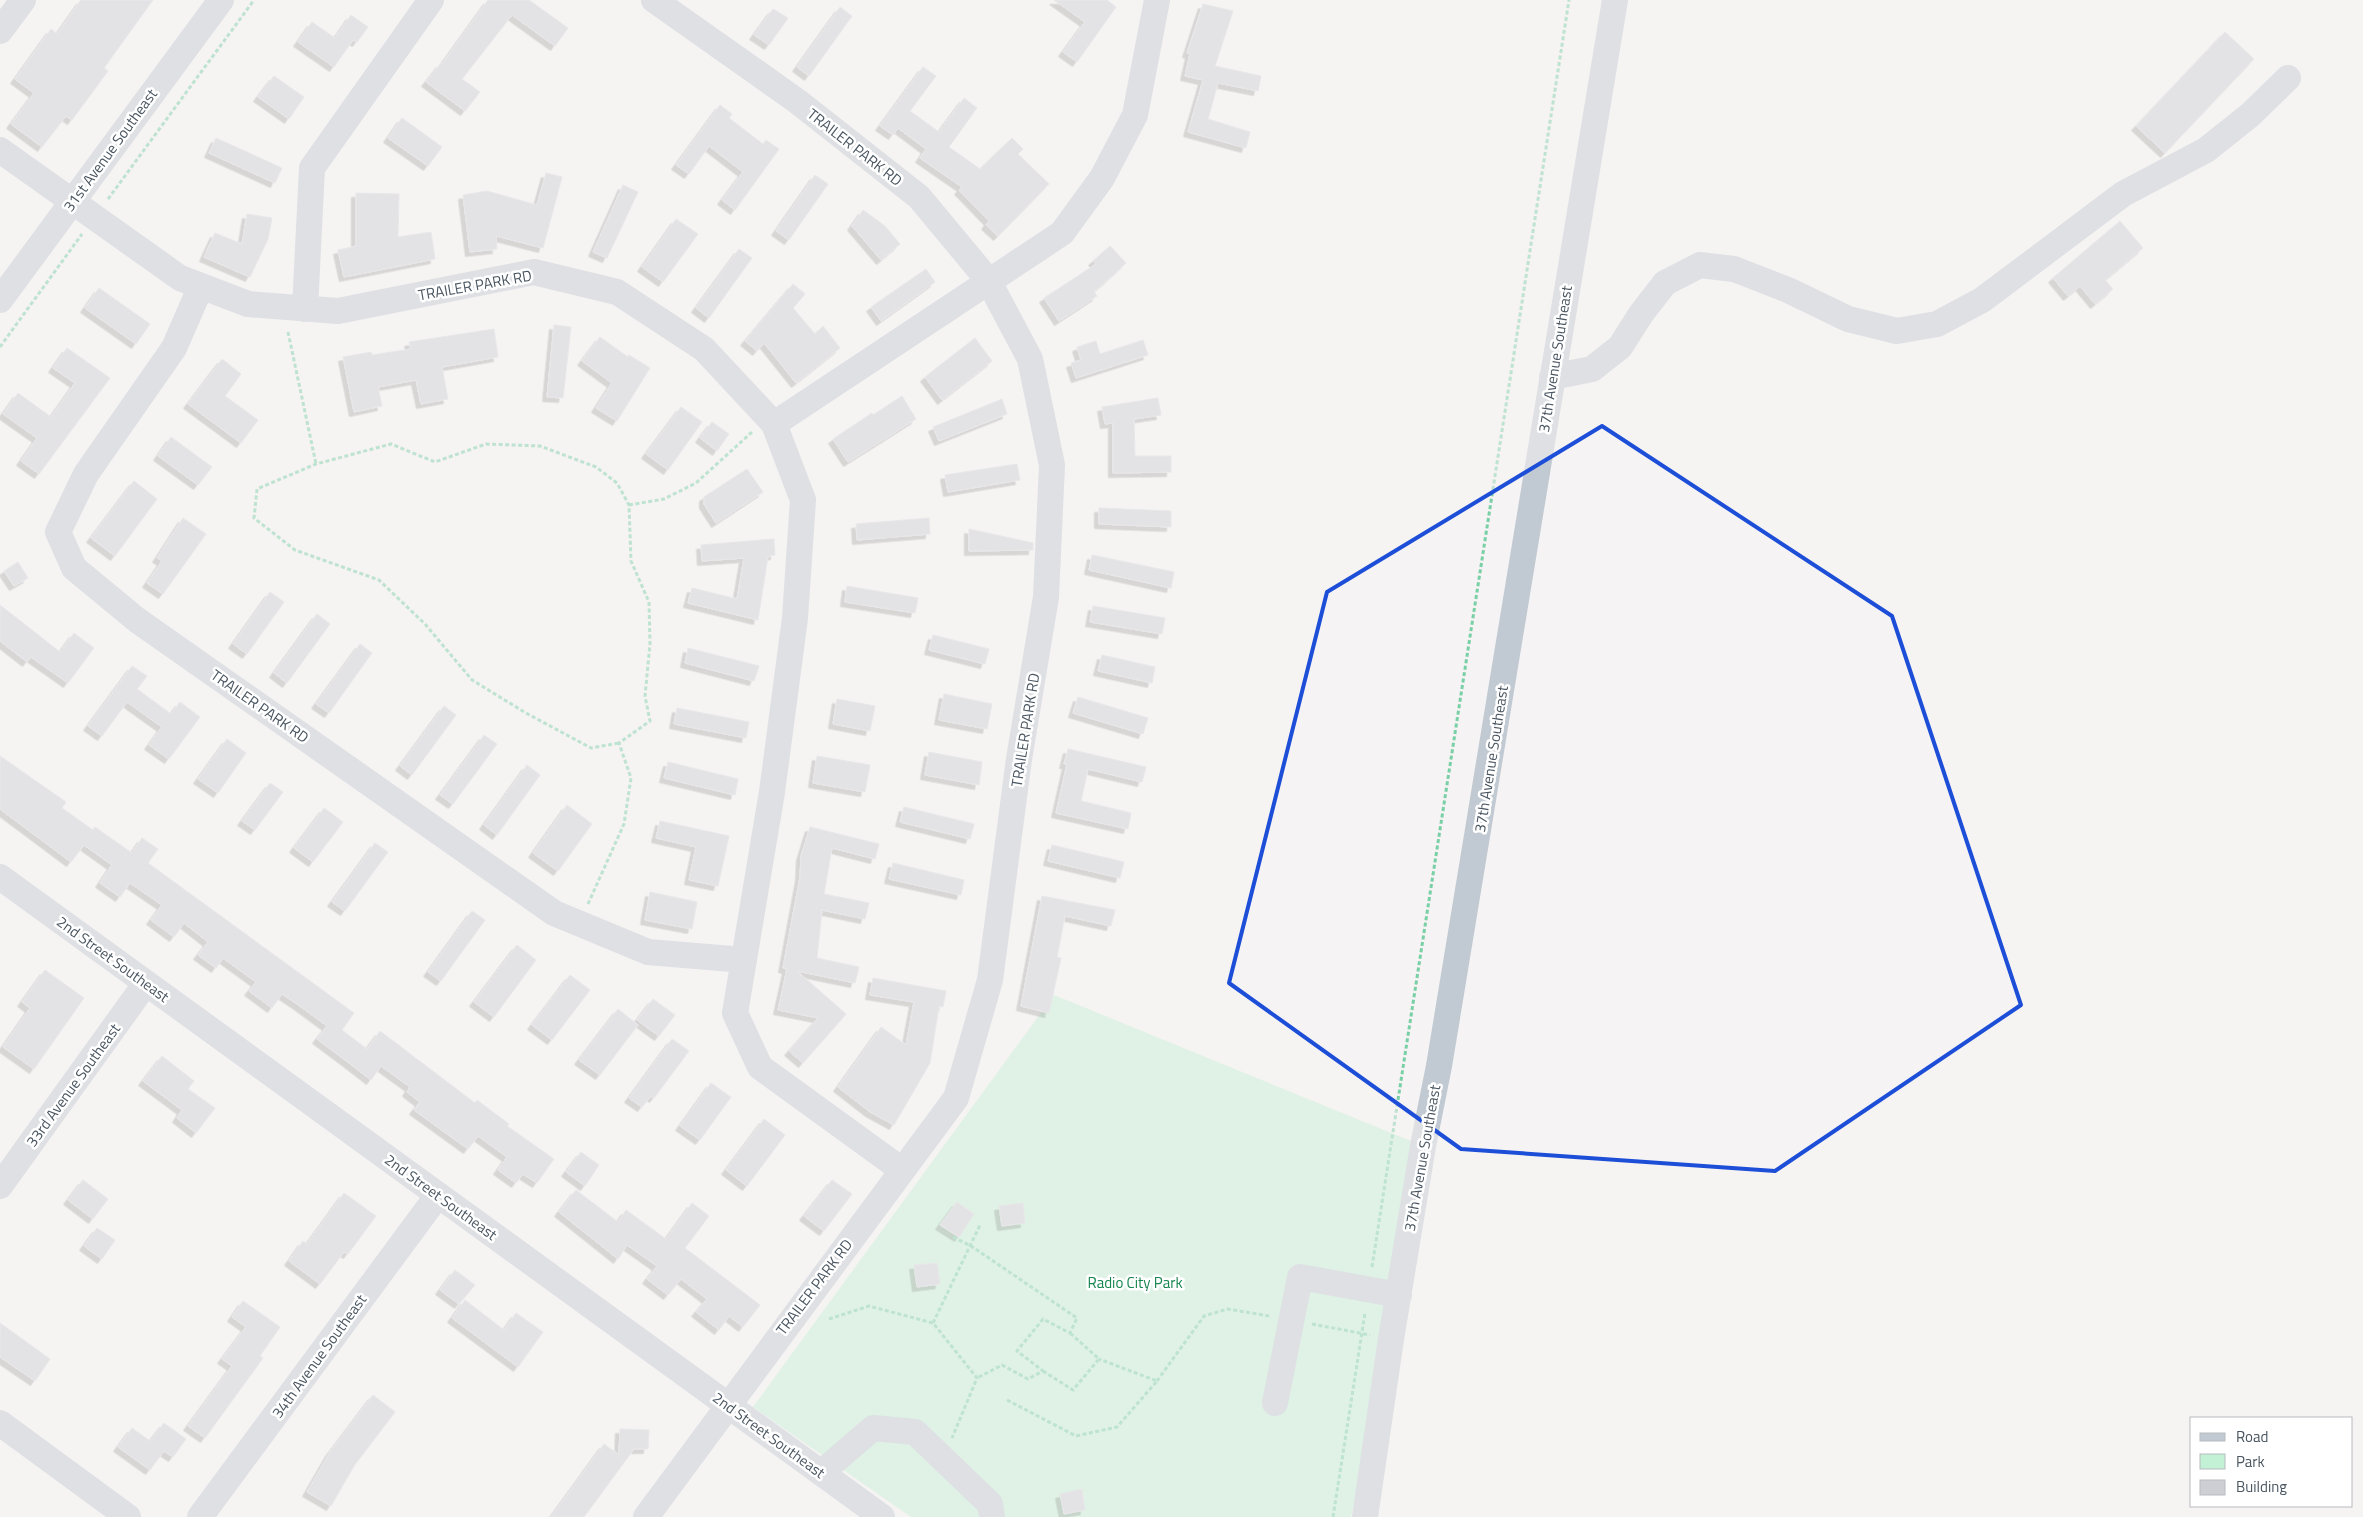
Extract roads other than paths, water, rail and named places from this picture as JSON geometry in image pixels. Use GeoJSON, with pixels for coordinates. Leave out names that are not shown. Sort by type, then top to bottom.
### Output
{"type":"FeatureCollection","features":[{"type":"Feature","properties":{"kind":"street"},"geometry":{"type":"LineString","coordinates":[[0,31],[23,0]]}},
{"type":"Feature","properties":{"kind":"street","name":"31st Avenue Southeast"},"geometry":{"type":"LineString","coordinates":[[0,300],[221,0]]}},
{"type":"Feature","properties":{"kind":"street"},"geometry":{"type":"LineString","coordinates":[[305,308],[312,168],[431,0]]}},
{"type":"Feature","properties":{"kind":"street","name":"TRAILER PARK RD"},"geometry":{"type":"LineString","coordinates":[[646,1517],[727,1404],[956,1098],[990,980],[1019,759],[1046,597],[1052,465],[1030,359],[988,280],[919,197],[797,101],[654,0]]}},
{"type":"Feature","properties":{"kind":"street"},"geometry":{"type":"LineString","coordinates":[[765,426],[1062,233],[1102,178],[1135,115],[1158,0]]}},
{"type":"Feature","properties":{"kind":"street","name":"37th Avenue Southeast"},"geometry":{"type":"LineString","coordinates":[[1365,1517],[1391,1339],[1503,685],[1615,0]]}},
{"type":"Feature","properties":{"kind":"street"},"geometry":{"type":"LineString","coordinates":[[1552,377],[1592,369],[1620,347],[1641,314],[1665,283],[1700,265],[1734,269],[1788,290],[1848,319],[1896,331],[1937,324],[1982,300],[2122,194],[2206,150],[2250,115],[2288,78]]}},
{"type":"Feature","properties":{"kind":"street","name":"TRAILER PARK RD"},"geometry":{"type":"LineString","coordinates":[[0,150],[180,278],[248,304],[338,311],[534,272],[617,292],[704,349],[765,426],[803,500],[795,618],[772,792],[735,1013],[760,1067],[902,1170]]}},
{"type":"Feature","properties":{"kind":"street","name":"TRAILER PARK RD"},"geometry":{"type":"LineString","coordinates":[[201,286],[174,348],[86,474],[58,532],[74,568],[137,620],[554,912],[648,952],[744,960]]}},
{"type":"Feature","properties":{"kind":"street","name":"2nd Street Southeast"},"geometry":{"type":"LineString","coordinates":[[0,877],[882,1517]]}},
{"type":"Feature","properties":{"kind":"street","name":"33rd Avenue Southeast"},"geometry":{"type":"LineString","coordinates":[[0,1186],[146,983]]}},
{"type":"Feature","properties":{"kind":"street","name":"34th Avenue Southeast"},"geometry":{"type":"LineString","coordinates":[[200,1517],[438,1195]]}},
{"type":"Feature","properties":{"kind":"street"},"geometry":{"type":"LineString","coordinates":[[1275,1403],[1300,1277],[1399,1295]]}},
{"type":"Feature","properties":{"kind":"street"},"geometry":{"type":"LineString","coordinates":[[0,1423],[128,1517]]}},
{"type":"Feature","properties":{"kind":"street"},"geometry":{"type":"LineString","coordinates":[[821,1473],[873,1428],[915,1432],[990,1504],[992,1517]]}},
{"type":"Feature","properties":{"kind":"park label","name":"Radio City Park"},"geometry":{"type":"Point","coordinates":[1135,1282]}}]}
